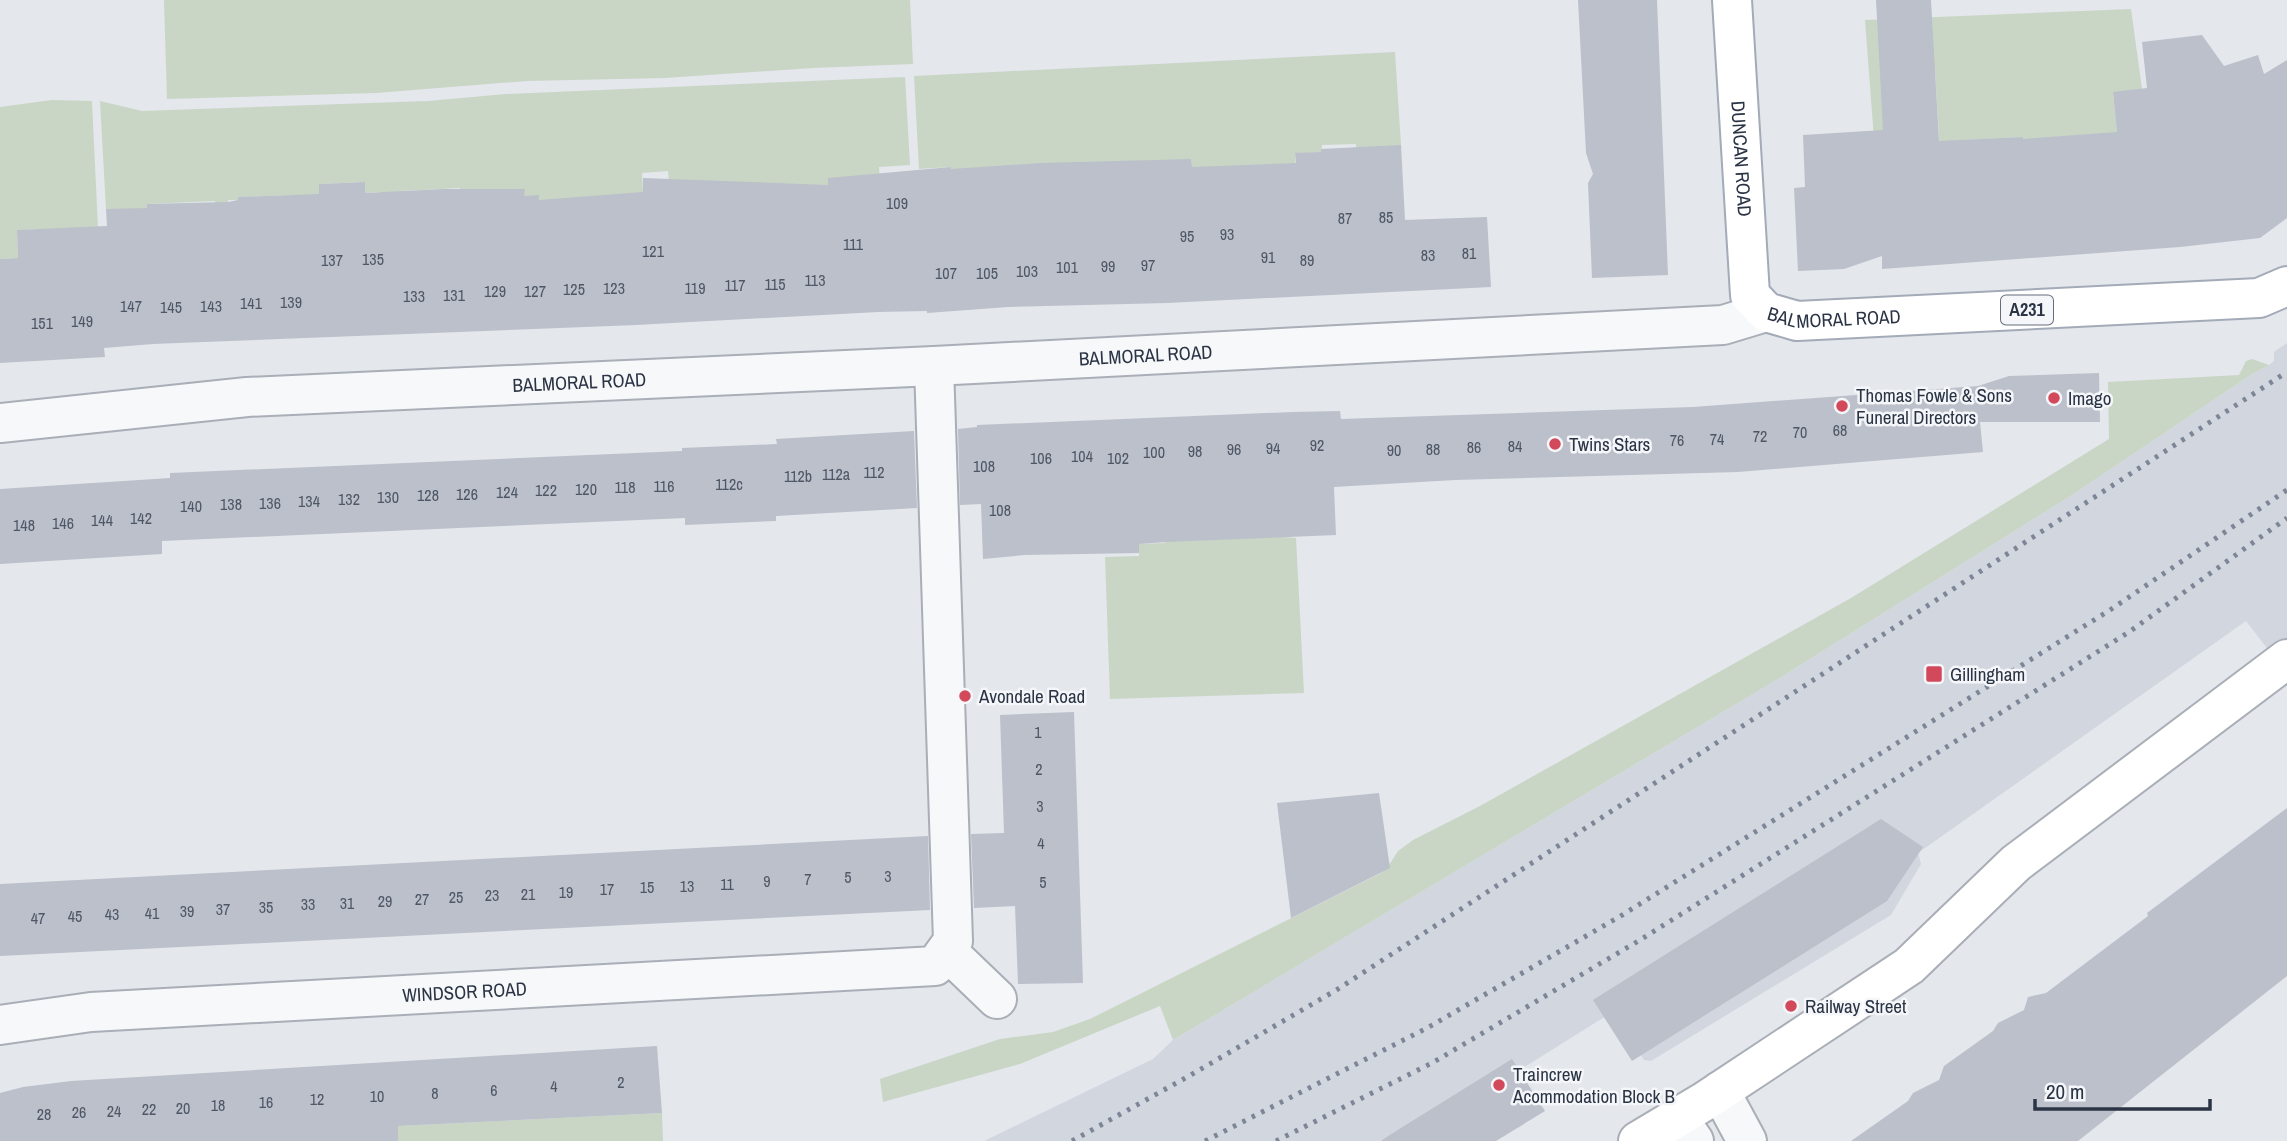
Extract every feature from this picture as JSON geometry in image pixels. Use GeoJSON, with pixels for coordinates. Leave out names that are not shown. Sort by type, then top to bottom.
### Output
{"type":"FeatureCollection","features":[{"type":"Feature","properties":{"kind":"main road","name":"DUNCAN ROAD"},"geometry":{"type":"LineString","coordinates":[[1732,0],[1750,295],[1766,313]]}},
{"type":"Feature","properties":{"kind":"main road","name":"BALMORAL ROAD"},"geometry":{"type":"LineString","coordinates":[[1766,313],[1797,321],[2259,298],[2287,286]]}},
{"type":"Feature","properties":{"kind":"main road"},"geometry":{"type":"LineString","coordinates":[[1637,1141],[1685,1129],[1720,1091],[1909,966],[2015,863],[2287,659]]}},
{"type":"Feature","properties":{"kind":"street","name":"BALMORAL ROAD"},"geometry":{"type":"LineString","coordinates":[[0,422],[247,397],[934,366],[1723,325],[1766,313]]}},
{"type":"Feature","properties":{"kind":"street"},"geometry":{"type":"LineString","coordinates":[[934,366],[953,941],[938,959],[997,999]]}},
{"type":"Feature","properties":{"kind":"street","name":"WINDSOR ROAD"},"geometry":{"type":"LineString","coordinates":[[0,1025],[91,1012],[938,959]]}},
{"type":"Feature","properties":{"kind":"street"},"geometry":{"type":"LineString","coordinates":[[1720,1091],[1747,1141]]}},
{"type":"Feature","properties":{"kind":"shaded area"},"geometry":{"type":"Polygon","coordinates":[[[2287,343],[2287,674],[2246,621],[1918,853],[1921,864],[1891,915],[1651,1061],[1644,1060],[1614,1011],[1531,1063],[1425,1123],[1415,1121],[1379,1141],[984,1141],[1153,1059],[1173,1040],[1778,679],[2072,495],[2269,365],[2274,361],[2274,352],[2287,343]]]}},
{"type":"Feature","properties":{"kind":"green space"},"geometry":{"type":"Polygon","coordinates":[[[164,0],[910,0],[913,64],[665,78],[527,81],[376,93],[167,99],[164,0]]]}},
{"type":"Feature","properties":{"kind":"green space"},"geometry":{"type":"Polygon","coordinates":[[[2131,9],[2142,89],[2113,93],[2122,178],[2026,185],[2023,137],[1965,140],[1942,188],[1935,69],[1881,72],[1887,191],[1878,192],[1865,20],[2131,9]]]}},
{"type":"Feature","properties":{"kind":"green space"},"geometry":{"type":"Polygon","coordinates":[[[1395,52],[1401,145],[1360,212],[1356,144],[1322,145],[1321,152],[1295,154],[1298,215],[1195,226],[1191,159],[955,234],[951,167],[919,169],[914,76],[1395,52]]]}},
{"type":"Feature","properties":{"kind":"green space"},"geometry":{"type":"Polygon","coordinates":[[[905,77],[910,165],[879,167],[883,239],[830,208],[670,195],[668,171],[642,173],[646,247],[541,247],[539,196],[524,196],[524,189],[483,190],[463,251],[460,188],[401,191],[403,253],[381,255],[379,192],[365,193],[364,182],[319,184],[322,257],[296,195],[239,197],[238,200],[228,200],[231,264],[219,264],[215,201],[147,204],[150,266],[136,209],[106,209],[100,101],[142,111],[428,101],[506,94],[905,77]]]}},
{"type":"Feature","properties":{"kind":"green space"},"geometry":{"type":"Polygon","coordinates":[[[52,100],[92,101],[98,229],[49,287],[45,229],[17,230],[18,258],[0,259],[0,107],[52,100]]]}},
{"type":"Feature","properties":{"kind":"green space"},"geometry":{"type":"Polygon","coordinates":[[[2252,359],[2269,365],[2072,495],[1778,679],[1173,1040],[1160,1006],[1020,1064],[883,1102],[880,1079],[1000,1039],[1053,1032],[1090,1019],[1381,873],[1398,851],[1413,840],[1480,806],[1851,598],[2109,439],[2108,382],[2239,375],[2246,361],[2252,359]]]}},
{"type":"Feature","properties":{"kind":"green space"},"geometry":{"type":"Polygon","coordinates":[[[1163,486],[1271,536],[1296,538],[1304,693],[1110,699],[1105,557],[1139,556],[1139,544],[1165,543],[1163,486]]]}},
{"type":"Feature","properties":{"kind":"green space"},"geometry":{"type":"Polygon","coordinates":[[[662,1113],[663,1141],[398,1141],[398,1126],[662,1113]]]}},
{"type":"Feature","properties":{"kind":"building"},"geometry":{"type":"Polygon","coordinates":[[[1578,0],[1657,0],[1668,275],[1592,278],[1588,183],[1593,174],[1586,153],[1578,0]]]}},
{"type":"Feature","properties":{"kind":"building"},"geometry":{"type":"Polygon","coordinates":[[[1876,0],[1931,0],[1939,141],[2023,139],[2117,132],[2113,92],[2147,88],[2142,42],[2202,35],[2224,66],[2258,55],[2264,74],[2287,60],[2287,218],[2260,238],[2180,247],[1882,269],[1882,256],[1844,269],[1798,271],[1794,188],[1805,187],[1803,135],[1883,130],[1876,0]]]}},
{"type":"Feature","properties":{"kind":"building"},"geometry":{"type":"Polygon","coordinates":[[[1401,145],[1405,220],[1487,217],[1491,287],[1167,303],[1008,307],[927,313],[878,312],[636,325],[153,344],[104,348],[105,357],[0,363],[0,259],[18,258],[17,230],[107,226],[106,209],[147,208],[147,204],[228,202],[238,200],[238,197],[319,194],[319,184],[365,182],[365,193],[525,189],[524,196],[539,195],[539,200],[643,192],[643,178],[828,185],[828,178],[951,167],[1191,159],[1192,167],[1296,163],[1295,153],[1401,145]]]}},
{"type":"Feature","properties":{"kind":"building"},"geometry":{"type":"Polygon","coordinates":[[[2099,373],[2100,422],[1980,422],[1983,452],[1738,472],[1455,480],[1334,487],[1336,535],[1139,544],[1139,553],[1025,555],[983,559],[981,504],[960,505],[958,429],[977,425],[1293,412],[1340,411],[1341,419],[1693,407],[1978,386],[2009,376],[2099,373]]]}},
{"type":"Feature","properties":{"kind":"building"},"geometry":{"type":"Polygon","coordinates":[[[914,431],[917,508],[776,516],[776,521],[685,525],[685,518],[162,541],[162,554],[0,564],[0,489],[170,478],[170,473],[682,451],[682,448],[777,444],[776,439],[914,431]]]}},
{"type":"Feature","properties":{"kind":"building"},"geometry":{"type":"Polygon","coordinates":[[[1074,712],[1083,983],[1018,984],[1015,906],[974,908],[971,834],[1004,833],[1000,715],[1074,712]]]}},
{"type":"Feature","properties":{"kind":"building"},"geometry":{"type":"Polygon","coordinates":[[[1379,793],[1390,868],[1291,918],[1277,803],[1379,793]]]}},
{"type":"Feature","properties":{"kind":"building"},"geometry":{"type":"Polygon","coordinates":[[[2287,808],[2287,976],[2078,1141],[1851,1141],[1908,1101],[1913,1093],[1939,1080],[1944,1066],[1993,1031],[1998,1023],[2024,1010],[2028,997],[2046,993],[2287,808]]]}},
{"type":"Feature","properties":{"kind":"building"},"geometry":{"type":"Polygon","coordinates":[[[1881,819],[1923,847],[1887,901],[1632,1061],[1593,1000],[1881,819]]]}},
{"type":"Feature","properties":{"kind":"building"},"geometry":{"type":"Polygon","coordinates":[[[928,836],[930,910],[0,956],[0,884],[928,836]]]}},
{"type":"Feature","properties":{"kind":"building"},"geometry":{"type":"Polygon","coordinates":[[[657,1046],[662,1113],[398,1126],[398,1141],[0,1141],[0,1093],[23,1087],[71,1081],[657,1046]]]}},
{"type":"Feature","properties":{"kind":"building","name":"Traincrew Acommodation Block B"},"geometry":{"type":"Polygon","coordinates":[[[1512,1059],[1545,1111],[1496,1141],[1380,1141],[1512,1059]]]}},
{"type":"Feature","properties":{"kind":"railway"},"geometry":{"type":"LineString","coordinates":[[1072,1141],[1338,989],[2287,372]]}},
{"type":"Feature","properties":{"kind":"railway"},"geometry":{"type":"LineString","coordinates":[[1205,1141],[1427,1028],[1619,917],[2110,610],[2287,490]]}},
{"type":"Feature","properties":{"kind":"railway"},"geometry":{"type":"LineString","coordinates":[[1276,1141],[1432,1063],[1640,940],[2129,632],[2287,518]]}},
{"type":"Feature","properties":{"kind":"place","name":"Imago"},"geometry":{"type":"Point","coordinates":[2054,398]}},
{"type":"Feature","properties":{"kind":"place","name":"Thomas Fowle & Sons Funeral Directors"},"geometry":{"type":"Point","coordinates":[1842,406]}},
{"type":"Feature","properties":{"kind":"place","name":"Twins Stars"},"geometry":{"type":"Point","coordinates":[1555,444]}},
{"type":"Feature","properties":{"kind":"place","name":"Gillingham"},"geometry":{"type":"Point","coordinates":[1934,674]}},
{"type":"Feature","properties":{"kind":"place","name":"Avondale Road"},"geometry":{"type":"Point","coordinates":[965,696]}},
{"type":"Feature","properties":{"kind":"place","name":"Railway Street"},"geometry":{"type":"Point","coordinates":[1791,1006]}},
{"type":"Feature","properties":{"kind":"place","name":"Traincrew Acommodation Block B"},"geometry":{"type":"Point","coordinates":[1499,1085]}}]}
